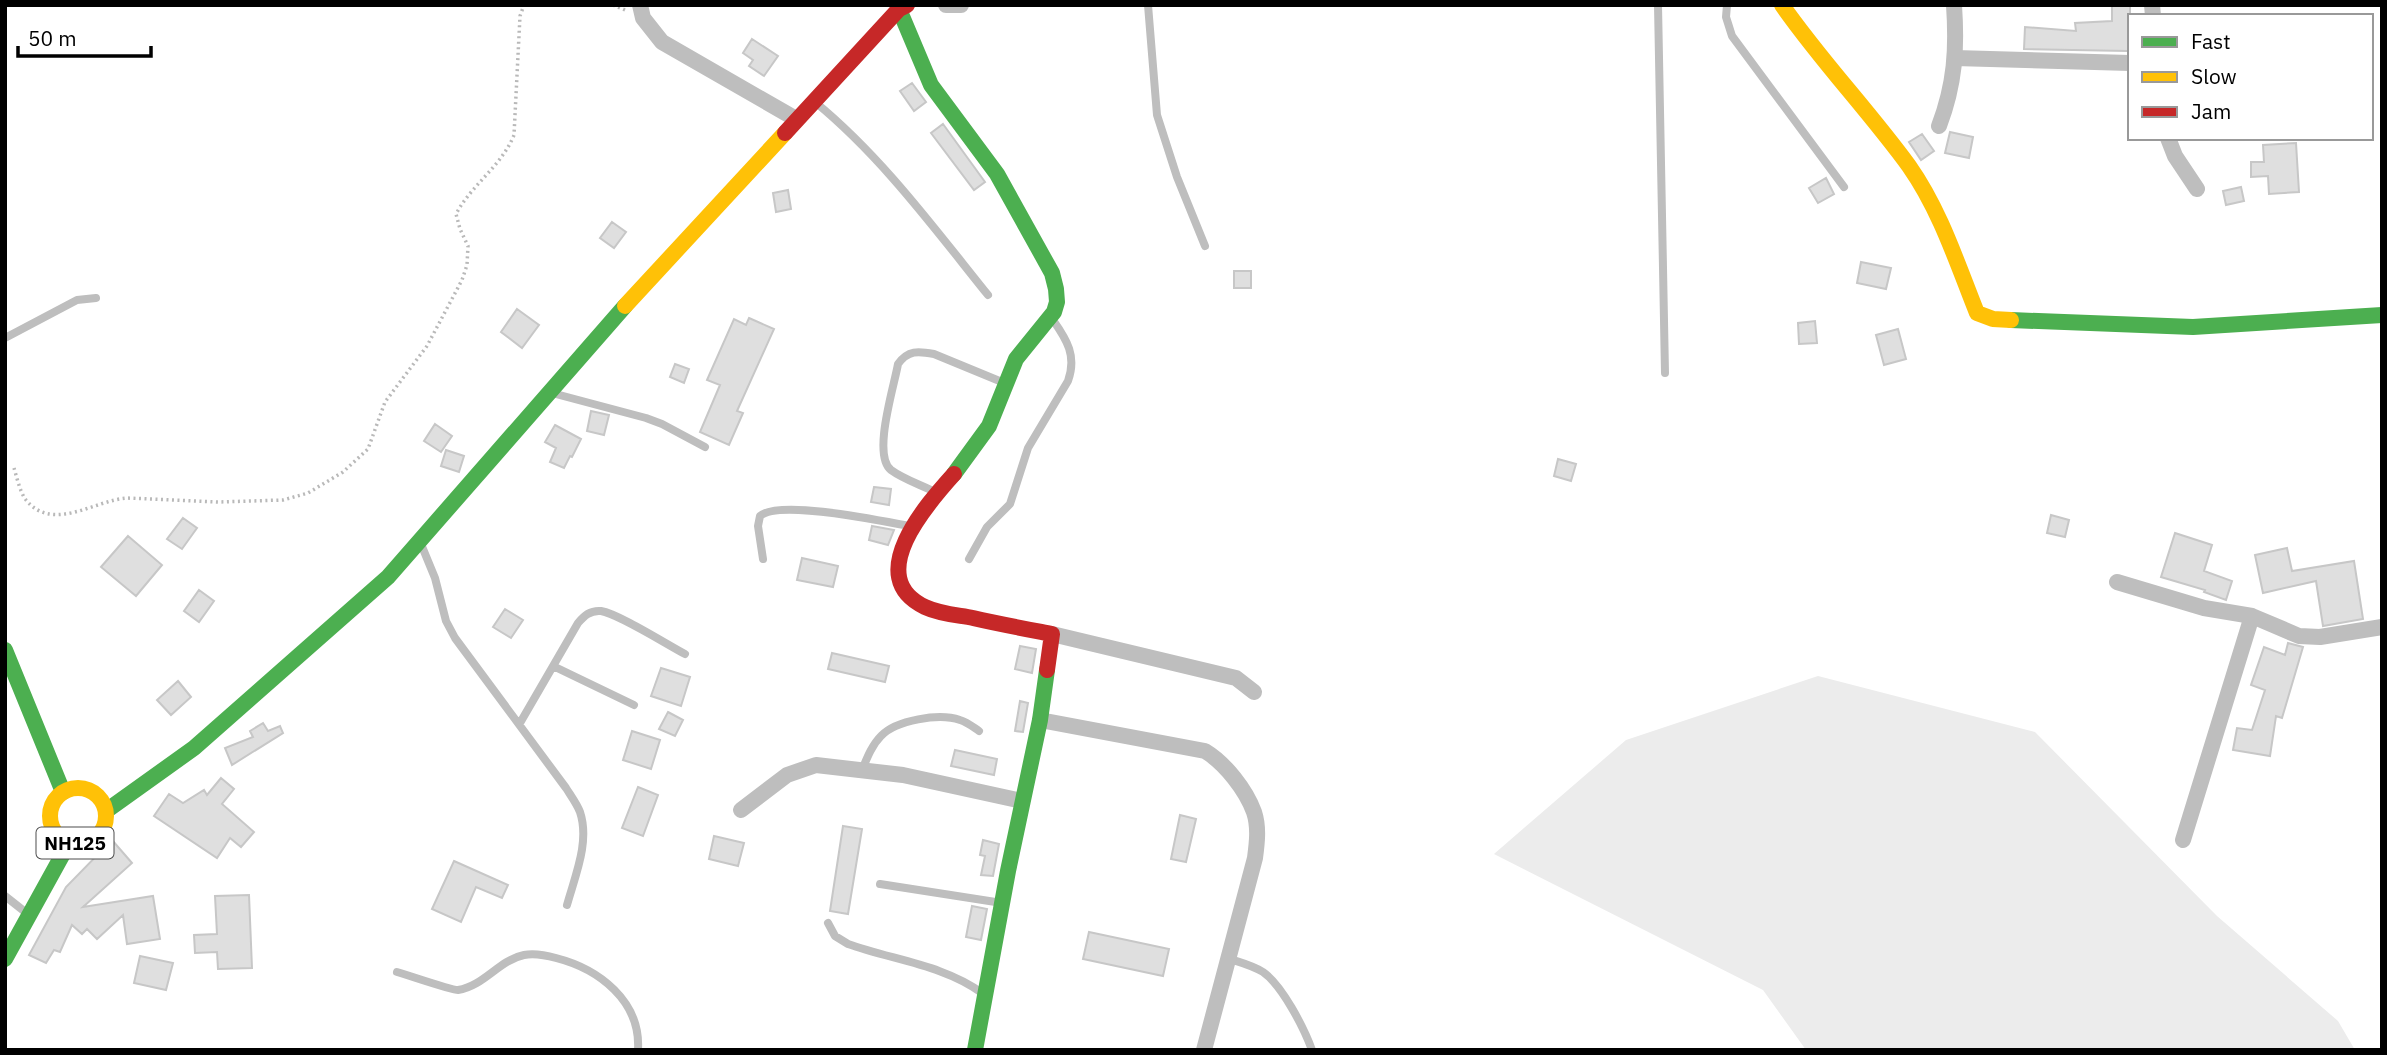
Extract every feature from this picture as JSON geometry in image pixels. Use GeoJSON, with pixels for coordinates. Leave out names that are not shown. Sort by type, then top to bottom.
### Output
{"type":"FeatureCollection","features":[{"type":"Feature","properties":{"kind":"main road"},"geometry":{"type":"LineString","coordinates":[[1782,5],[1804,37],[1916,178],[1944,231],[1977,313],[2001,319],[2193,327],[2382,315]]}},
{"type":"Feature","properties":{"kind":"main road"},"geometry":{"type":"LineString","coordinates":[[106,811],[194,748],[388,578],[549,393],[813,100],[903,7],[931,85],[997,174],[1052,273],[1058,299],[1046,327],[1016,358],[996,410],[983,435],[911,527],[902,543],[898,570],[909,597],[919,606],[1052,634],[1040,720],[975,1050]]}},
{"type":"Feature","properties":{"kind":"main road"},"geometry":{"type":"LineString","coordinates":[[5,650],[63,792]]}},
{"type":"Feature","properties":{"kind":"main road","name":"NH125"},"geometry":{"type":"LineString","coordinates":[[81,788],[90,790],[103,802],[106,811],[102,830],[96,837],[79,844],[69,843],[55,832],[51,824],[52,806],[63,792],[81,788]]}},
{"type":"Feature","properties":{"kind":"main road","name":"NH125"},"geometry":{"type":"LineString","coordinates":[[5,959],[69,843]]}},
{"type":"Feature","properties":{"kind":"street"},"geometry":{"type":"LineString","coordinates":[[640,5],[643,18],[662,42],[796,119]]}},
{"type":"Feature","properties":{"kind":"street"},"geometry":{"type":"LineString","coordinates":[[946,5],[961,5]]}},
{"type":"Feature","properties":{"kind":"street"},"geometry":{"type":"LineString","coordinates":[[1939,126],[1952,91],[1955,58],[1954,5]]}},
{"type":"Feature","properties":{"kind":"street"},"geometry":{"type":"LineString","coordinates":[[1955,58],[2128,63]]}},
{"type":"Feature","properties":{"kind":"street"},"geometry":{"type":"LineString","coordinates":[[2169,140],[2175,156],[2197,189]]}},
{"type":"Feature","properties":{"kind":"street"},"geometry":{"type":"LineString","coordinates":[[2117,582],[2204,608],[2252,616],[2299,636],[2320,637],[2382,627]]}},
{"type":"Feature","properties":{"kind":"street"},"geometry":{"type":"LineString","coordinates":[[2183,841],[2252,616]]}},
{"type":"Feature","properties":{"kind":"street"},"geometry":{"type":"LineString","coordinates":[[1052,634],[1236,678],[1254,692]]}},
{"type":"Feature","properties":{"kind":"street"},"geometry":{"type":"LineString","coordinates":[[1040,720],[1197,748],[1212,755],[1234,779],[1255,814],[1258,835],[1252,867],[1204,1050]]}},
{"type":"Feature","properties":{"kind":"street"},"geometry":{"type":"LineString","coordinates":[[741,810],[787,775],[816,765],[903,775],[1022,801]]}},
{"type":"Feature","properties":{"kind":"lane"},"geometry":{"type":"LineString","coordinates":[[1148,5],[1157,115],[1177,177],[1205,246]]}},
{"type":"Feature","properties":{"kind":"lane"},"geometry":{"type":"LineString","coordinates":[[1658,5],[1665,373]]}},
{"type":"Feature","properties":{"kind":"lane"},"geometry":{"type":"LineString","coordinates":[[1727,5],[1726,17],[1732,36],[1844,187]]}},
{"type":"Feature","properties":{"kind":"lane"},"geometry":{"type":"LineString","coordinates":[[813,100],[844,126],[879,163],[988,295]]}},
{"type":"Feature","properties":{"kind":"lane"},"geometry":{"type":"LineString","coordinates":[[5,338],[77,300],[96,298]]}},
{"type":"Feature","properties":{"kind":"lane"},"geometry":{"type":"LineString","coordinates":[[968,559],[987,527],[1010,504],[1028,448],[1072,370],[1069,343],[1052,318]]}},
{"type":"Feature","properties":{"kind":"lane"},"geometry":{"type":"LineString","coordinates":[[938,493],[891,470],[885,463],[881,447],[898,364],[904,355],[913,351],[934,354],[1004,384]]}},
{"type":"Feature","properties":{"kind":"lane"},"geometry":{"type":"LineString","coordinates":[[549,393],[646,418],[705,447]]}},
{"type":"Feature","properties":{"kind":"lane"},"geometry":{"type":"LineString","coordinates":[[763,559],[758,526],[760,516],[772,509],[853,516],[911,527]]}},
{"type":"Feature","properties":{"kind":"lane"},"geometry":{"type":"LineString","coordinates":[[419,541],[435,578],[446,621],[470,659],[566,788],[579,811],[583,826],[583,845],[567,905]]}},
{"type":"Feature","properties":{"kind":"lane"},"geometry":{"type":"LineString","coordinates":[[520,723],[584,615],[600,611],[614,616],[685,654]]}},
{"type":"Feature","properties":{"kind":"lane"},"geometry":{"type":"LineString","coordinates":[[553,666],[634,705]]}},
{"type":"Feature","properties":{"kind":"lane"},"geometry":{"type":"LineString","coordinates":[[862,770],[875,742],[900,723],[951,718],[963,721],[979,731]]}},
{"type":"Feature","properties":{"kind":"lane"},"geometry":{"type":"LineString","coordinates":[[880,884],[1002,903]]}},
{"type":"Feature","properties":{"kind":"lane"},"geometry":{"type":"LineString","coordinates":[[5,896],[29,916]]}},
{"type":"Feature","properties":{"kind":"lane"},"geometry":{"type":"LineString","coordinates":[[828,923],[835,936],[848,944],[948,974],[966,981],[985,995]]}},
{"type":"Feature","properties":{"kind":"lane"},"geometry":{"type":"LineString","coordinates":[[397,972],[457,990],[475,984],[506,962],[526,954],[539,954],[566,961],[593,972],[617,991],[628,1006],[636,1025],[638,1050]]}},
{"type":"Feature","properties":{"kind":"lane"},"geometry":{"type":"LineString","coordinates":[[1227,958],[1254,967],[1269,976],[1301,1023],[1312,1050]]}},
{"type":"Feature","properties":{"kind":"path"},"geometry":{"type":"LineString","coordinates":[[13,468],[25,498],[34,508],[49,514],[63,515],[115,499],[127,498],[262,502],[283,500],[308,493],[331,481],[360,457],[368,449],[385,402],[427,346],[463,281],[468,247],[456,214],[470,191],[499,163],[514,135],[520,16],[524,5]]}},
{"type":"Feature","properties":{"kind":"shaded area"},"geometry":{"type":"Polygon","coordinates":[[[1818,676],[2035,732],[2217,916],[2338,1021],[2355,1050],[1806,1050],[1763,990],[1494,854],[1626,740],[1818,676]]]}},
{"type":"Feature","properties":{"kind":"building"},"geometry":{"type":"Polygon","coordinates":[[[2112,5],[2130,5],[2127,51],[2024,49],[2025,27],[2076,31],[2075,23],[2112,21],[2112,5]]]}},
{"type":"Feature","properties":{"kind":"building"},"geometry":{"type":"Polygon","coordinates":[[[752,39],[778,56],[764,76],[749,66],[753,60],[743,53],[752,39]]]}},
{"type":"Feature","properties":{"kind":"building"},"geometry":{"type":"Polygon","coordinates":[[[912,83],[926,102],[914,111],[900,91],[912,83]]]}},
{"type":"Feature","properties":{"kind":"building"},"geometry":{"type":"Polygon","coordinates":[[[943,124],[985,182],[974,190],[931,133],[943,124]]]}},
{"type":"Feature","properties":{"kind":"building"},"geometry":{"type":"Polygon","coordinates":[[[1950,132],[1973,137],[1969,158],[1945,153],[1950,132]]]}},
{"type":"Feature","properties":{"kind":"building"},"geometry":{"type":"Polygon","coordinates":[[[1922,134],[1934,151],[1921,160],[1909,142],[1922,134]]]}},
{"type":"Feature","properties":{"kind":"building"},"geometry":{"type":"Polygon","coordinates":[[[2296,143],[2299,192],[2269,194],[2268,176],[2251,177],[2251,162],[2264,162],[2263,145],[2296,143]]]}},
{"type":"Feature","properties":{"kind":"building"},"geometry":{"type":"Polygon","coordinates":[[[1826,178],[1834,194],[1818,203],[1809,188],[1826,178]]]}},
{"type":"Feature","properties":{"kind":"building"},"geometry":{"type":"Polygon","coordinates":[[[2241,187],[2244,201],[2226,205],[2223,191],[2241,187]]]}},
{"type":"Feature","properties":{"kind":"building"},"geometry":{"type":"Polygon","coordinates":[[[788,190],[791,209],[776,212],[773,193],[788,190]]]}},
{"type":"Feature","properties":{"kind":"building"},"geometry":{"type":"Polygon","coordinates":[[[612,222],[626,232],[614,248],[600,238],[612,222]]]}},
{"type":"Feature","properties":{"kind":"building"},"geometry":{"type":"Polygon","coordinates":[[[1861,262],[1891,268],[1886,289],[1857,283],[1861,262]]]}},
{"type":"Feature","properties":{"kind":"building"},"geometry":{"type":"Polygon","coordinates":[[[1234,271],[1251,271],[1251,288],[1234,288],[1234,271]]]}},
{"type":"Feature","properties":{"kind":"building"},"geometry":{"type":"Polygon","coordinates":[[[517,309],[539,325],[522,348],[501,332],[517,309]]]}},
{"type":"Feature","properties":{"kind":"building"},"geometry":{"type":"Polygon","coordinates":[[[749,318],[774,329],[737,411],[743,413],[729,445],[700,432],[720,385],[707,380],[734,319],[746,325],[749,318]]]}},
{"type":"Feature","properties":{"kind":"building"},"geometry":{"type":"Polygon","coordinates":[[[1815,321],[1817,343],[1799,344],[1798,323],[1815,321]]]}},
{"type":"Feature","properties":{"kind":"building"},"geometry":{"type":"Polygon","coordinates":[[[1898,329],[1906,359],[1884,365],[1876,335],[1898,329]]]}},
{"type":"Feature","properties":{"kind":"building"},"geometry":{"type":"Polygon","coordinates":[[[675,364],[689,369],[684,383],[670,377],[675,364]]]}},
{"type":"Feature","properties":{"kind":"building"},"geometry":{"type":"Polygon","coordinates":[[[591,411],[609,415],[604,435],[587,431],[591,411]]]}},
{"type":"Feature","properties":{"kind":"building"},"geometry":{"type":"Polygon","coordinates":[[[435,424],[452,436],[441,452],[424,441],[435,424]]]}},
{"type":"Feature","properties":{"kind":"building"},"geometry":{"type":"Polygon","coordinates":[[[555,425],[581,439],[564,468],[550,462],[556,448],[545,442],[555,425]]]}},
{"type":"Feature","properties":{"kind":"building"},"geometry":{"type":"Polygon","coordinates":[[[446,450],[464,456],[459,472],[441,466],[446,450]]]}},
{"type":"Feature","properties":{"kind":"building"},"geometry":{"type":"Polygon","coordinates":[[[1558,459],[1576,464],[1571,481],[1554,476],[1558,459]]]}},
{"type":"Feature","properties":{"kind":"building"},"geometry":{"type":"Polygon","coordinates":[[[874,487],[891,489],[889,505],[871,502],[874,487]]]}},
{"type":"Feature","properties":{"kind":"building"},"geometry":{"type":"Polygon","coordinates":[[[2051,515],[2069,520],[2065,537],[2047,533],[2051,515]]]}},
{"type":"Feature","properties":{"kind":"building"},"geometry":{"type":"Polygon","coordinates":[[[183,518],[197,528],[182,549],[167,539],[183,518]]]}},
{"type":"Feature","properties":{"kind":"building"},"geometry":{"type":"Polygon","coordinates":[[[872,526],[894,530],[888,545],[869,540],[872,526]]]}},
{"type":"Feature","properties":{"kind":"building"},"geometry":{"type":"Polygon","coordinates":[[[2175,533],[2212,545],[2204,571],[2232,581],[2226,600],[2204,592],[2205,590],[2161,577],[2175,533]]]}},
{"type":"Feature","properties":{"kind":"building"},"geometry":{"type":"Polygon","coordinates":[[[128,536],[162,565],[136,596],[101,567],[128,536]]]}},
{"type":"Feature","properties":{"kind":"building"},"geometry":{"type":"Polygon","coordinates":[[[2287,548],[2292,571],[2354,561],[2363,619],[2323,626],[2316,581],[2263,593],[2255,555],[2287,548]]]}},
{"type":"Feature","properties":{"kind":"building"},"geometry":{"type":"Polygon","coordinates":[[[802,558],[838,566],[833,587],[797,580],[802,558]]]}},
{"type":"Feature","properties":{"kind":"building"},"geometry":{"type":"Polygon","coordinates":[[[199,590],[214,601],[199,622],[184,611],[199,590]]]}},
{"type":"Feature","properties":{"kind":"building"},"geometry":{"type":"Polygon","coordinates":[[[505,609],[523,620],[511,638],[493,627],[505,609]]]}},
{"type":"Feature","properties":{"kind":"building"},"geometry":{"type":"Polygon","coordinates":[[[2288,643],[2303,647],[2282,718],[2276,716],[2270,756],[2233,750],[2237,728],[2252,730],[2265,690],[2251,685],[2264,647],[2285,655],[2288,643]]]}},
{"type":"Feature","properties":{"kind":"building"},"geometry":{"type":"Polygon","coordinates":[[[1020,646],[1036,649],[1032,673],[1015,669],[1020,646]]]}},
{"type":"Feature","properties":{"kind":"building"},"geometry":{"type":"Polygon","coordinates":[[[832,653],[889,666],[885,682],[828,669],[832,653]]]}},
{"type":"Feature","properties":{"kind":"building"},"geometry":{"type":"Polygon","coordinates":[[[661,668],[690,677],[681,706],[651,696],[661,668]]]}},
{"type":"Feature","properties":{"kind":"building"},"geometry":{"type":"Polygon","coordinates":[[[178,681],[191,697],[171,715],[157,700],[178,681]]]}},
{"type":"Feature","properties":{"kind":"building"},"geometry":{"type":"Polygon","coordinates":[[[1020,701],[1028,703],[1023,732],[1015,731],[1020,701]]]}},
{"type":"Feature","properties":{"kind":"building"},"geometry":{"type":"Polygon","coordinates":[[[668,712],[683,720],[675,736],[659,729],[668,712]]]}},
{"type":"Feature","properties":{"kind":"building"},"geometry":{"type":"Polygon","coordinates":[[[263,723],[268,731],[280,726],[283,733],[232,765],[225,748],[253,737],[250,731],[263,723]]]}},
{"type":"Feature","properties":{"kind":"building"},"geometry":{"type":"Polygon","coordinates":[[[632,731],[660,740],[651,769],[623,760],[632,731]]]}},
{"type":"Feature","properties":{"kind":"building"},"geometry":{"type":"Polygon","coordinates":[[[955,750],[997,759],[994,775],[951,766],[955,750]]]}},
{"type":"Feature","properties":{"kind":"building"},"geometry":{"type":"Polygon","coordinates":[[[221,778],[234,789],[222,804],[254,832],[241,847],[230,838],[217,858],[154,816],[169,794],[183,803],[204,790],[207,795],[221,778]]]}},
{"type":"Feature","properties":{"kind":"building"},"geometry":{"type":"Polygon","coordinates":[[[638,787],[658,795],[643,836],[622,828],[638,787]]]}},
{"type":"Feature","properties":{"kind":"building"},"geometry":{"type":"Polygon","coordinates":[[[1180,815],[1196,819],[1186,862],[1171,859],[1180,815]]]}},
{"type":"Feature","properties":{"kind":"building"},"geometry":{"type":"Polygon","coordinates":[[[843,826],[862,829],[848,914],[830,911],[843,826]]]}},
{"type":"Feature","properties":{"kind":"building"},"geometry":{"type":"Polygon","coordinates":[[[714,836],[744,843],[738,866],[709,859],[714,836]]]}},
{"type":"Feature","properties":{"kind":"building"},"geometry":{"type":"Polygon","coordinates":[[[112,840],[132,863],[83,907],[153,896],[160,939],[127,944],[123,915],[97,939],[87,929],[82,934],[72,925],[60,952],[54,950],[46,963],[29,955],[66,887],[112,840]]]}},
{"type":"Feature","properties":{"kind":"building"},"geometry":{"type":"Polygon","coordinates":[[[983,840],[999,844],[993,876],[981,875],[985,856],[980,855],[983,840]]]}},
{"type":"Feature","properties":{"kind":"building"},"geometry":{"type":"Polygon","coordinates":[[[454,861],[508,885],[502,898],[476,887],[461,922],[432,909],[454,861]]]}},
{"type":"Feature","properties":{"kind":"building"},"geometry":{"type":"Polygon","coordinates":[[[249,895],[252,968],[218,969],[217,952],[195,953],[194,935],[217,934],[215,896],[249,895]]]}},
{"type":"Feature","properties":{"kind":"building"},"geometry":{"type":"Polygon","coordinates":[[[972,906],[987,909],[981,940],[966,937],[972,906]]]}},
{"type":"Feature","properties":{"kind":"building"},"geometry":{"type":"Polygon","coordinates":[[[1089,932],[1169,949],[1163,976],[1083,959],[1089,932]]]}},
{"type":"Feature","properties":{"kind":"building"},"geometry":{"type":"Polygon","coordinates":[[[140,956],[173,963],[166,990],[134,983],[140,956]]]}},
{"type":"Feature","properties":{"kind":"traffic: fast"},"geometry":{"type":"LineString","coordinates":[[899,9],[931,85],[997,174],[1052,273],[1056,289],[1057,302],[1054,312],[1016,359],[989,426],[954,474]]}},
{"type":"Feature","properties":{"kind":"traffic: fast"},"geometry":{"type":"LineString","coordinates":[[106,811],[194,748],[388,577],[625,306]]}},
{"type":"Feature","properties":{"kind":"traffic: fast"},"geometry":{"type":"LineString","coordinates":[[2011,320],[2193,327],[2382,315]]}},
{"type":"Feature","properties":{"kind":"traffic: fast"},"geometry":{"type":"LineString","coordinates":[[5,650],[63,792]]}},
{"type":"Feature","properties":{"kind":"traffic: fast"},"geometry":{"type":"LineString","coordinates":[[975,1050],[1008,871],[1040,720],[1047,670]]}},
{"type":"Feature","properties":{"kind":"traffic: fast"},"geometry":{"type":"LineString","coordinates":[[5,959],[69,843]]}},
{"type":"Feature","properties":{"kind":"traffic: slow"},"geometry":{"type":"LineString","coordinates":[[1782,5],[1894,146],[1920,183],[1947,237],[1977,313],[1993,319],[2011,320]]}},
{"type":"Feature","properties":{"kind":"traffic: slow"},"geometry":{"type":"LineString","coordinates":[[625,306],[785,133]]}},
{"type":"Feature","properties":{"kind":"traffic: slow"},"geometry":{"type":"LineString","coordinates":[[78,788],[89,790],[98,796],[104,805],[106,816],[104,827],[98,836],[89,842],[78,844],[67,842],[58,836],[52,827],[50,816],[52,805],[58,796],[67,790],[78,788]]}},
{"type":"Feature","properties":{"kind":"traffic: jam"},"geometry":{"type":"LineString","coordinates":[[785,133],[899,9],[907,5]]}},
{"type":"Feature","properties":{"kind":"traffic: jam"},"geometry":{"type":"LineString","coordinates":[[954,474],[916,521],[899,560],[899,578],[907,594],[925,607],[1052,634],[1047,670]]}}]}
